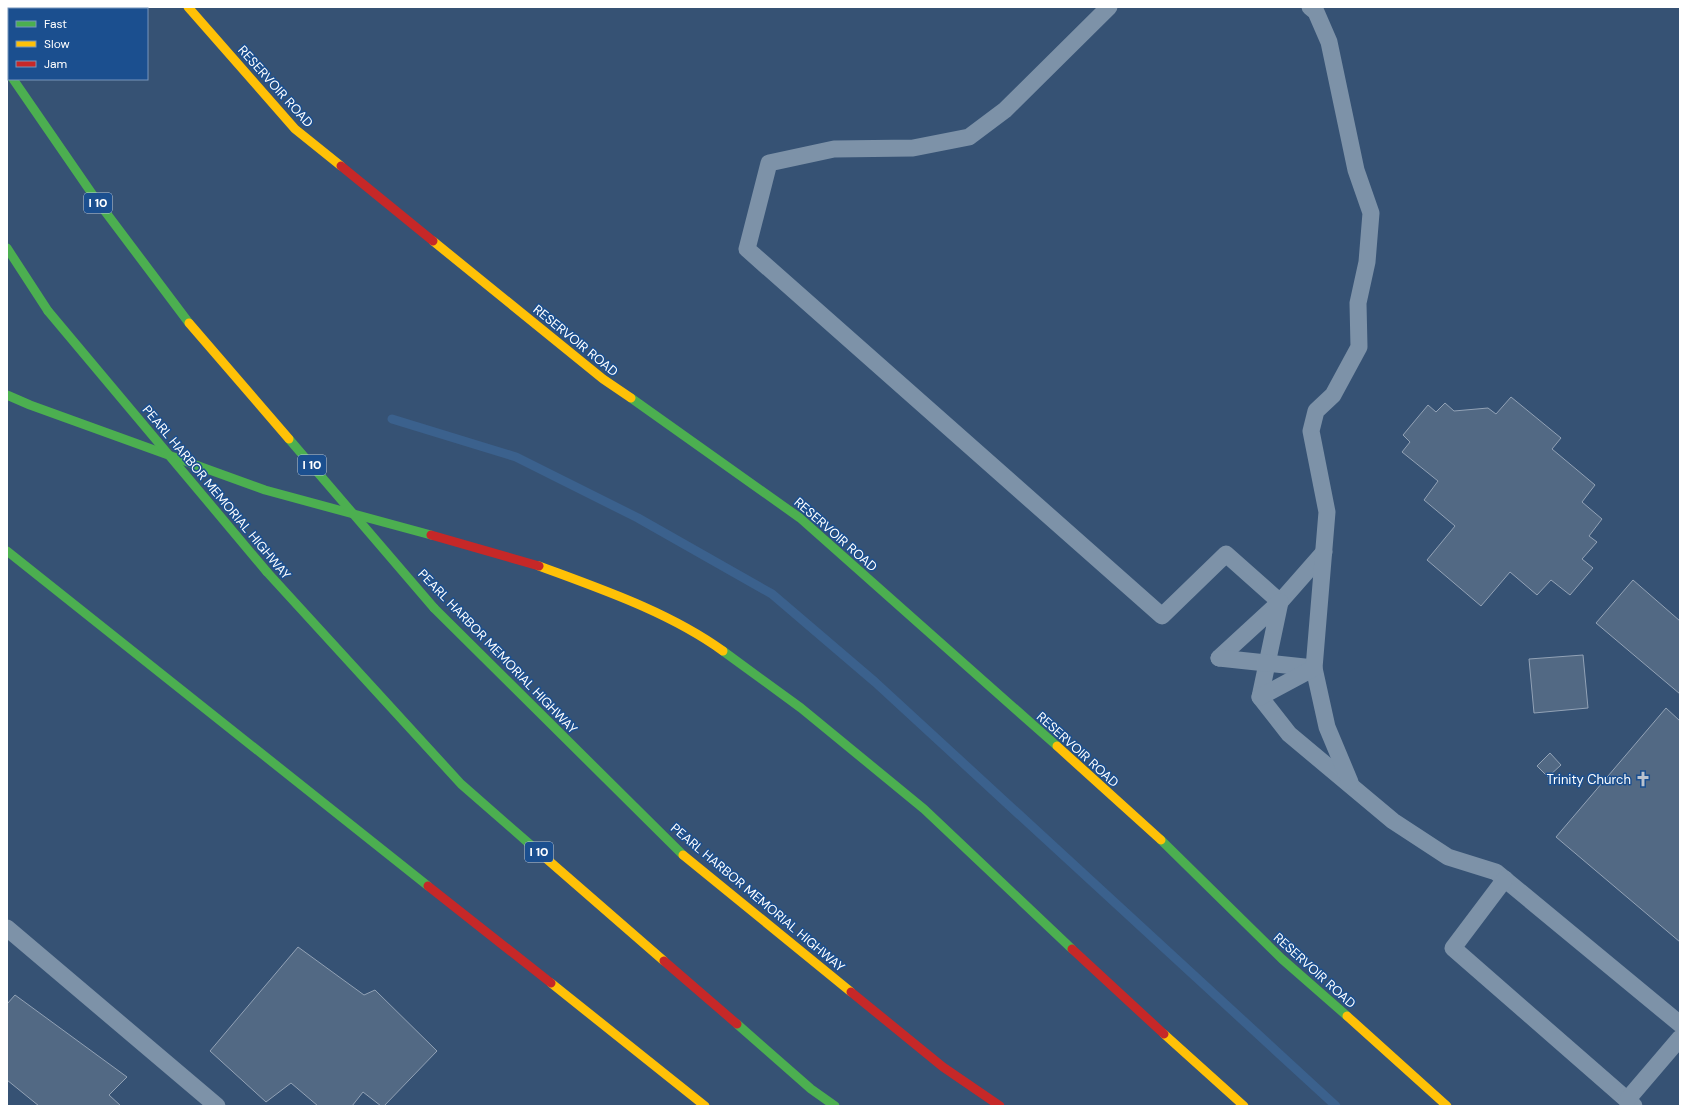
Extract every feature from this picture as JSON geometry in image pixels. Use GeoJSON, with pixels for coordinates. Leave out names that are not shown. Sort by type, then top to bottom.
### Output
{"type":"FeatureCollection","features":[{"type":"Feature","properties":{"kind":"main road","name":"RESERVOIR ROAD"},"geometry":{"type":"LineString","coordinates":[[188,7],[295,129],[603,379],[800,518],[1095,782],[1145,824],[1282,959],[1447,1106]]}},
{"type":"Feature","properties":{"kind":"main road","name":"PEARL HARBOR MEMORIAL HIGHWAY"},"geometry":{"type":"LineString","coordinates":[[14,80],[94,198],[190,323],[434,608],[679,852],[943,1067],[1000,1106]]}},
{"type":"Feature","properties":{"kind":"main road","name":"PEARL HARBOR MEMORIAL HIGHWAY"},"geometry":{"type":"LineString","coordinates":[[7,248],[48,311],[267,572],[461,784],[811,1089],[835,1106]]}},
{"type":"Feature","properties":{"kind":"main road"},"geometry":{"type":"LineString","coordinates":[[7,395],[30,405],[265,490],[522,560],[610,592],[700,636],[801,708],[924,809],[1120,994],[1244,1106]]}},
{"type":"Feature","properties":{"kind":"main road"},"geometry":{"type":"LineString","coordinates":[[7,551],[705,1106]]}},
{"type":"Feature","properties":{"kind":"lane"},"geometry":{"type":"LineString","coordinates":[[1109,7],[1005,110],[969,137],[913,148],[834,149],[769,163],[747,249],[1162,616],[1226,554],[1280,602]]}},
{"type":"Feature","properties":{"kind":"lane"},"geometry":{"type":"LineString","coordinates":[[1310,7],[1316,12],[1329,42],[1356,170],[1371,214],[1367,262],[1358,303],[1359,347],[1333,395],[1316,411],[1311,431],[1326,512],[1314,668],[1326,727],[1351,784]]}},
{"type":"Feature","properties":{"kind":"lane"},"geometry":{"type":"LineString","coordinates":[[1314,668],[1219,658],[1280,602],[1324,552]]}},
{"type":"Feature","properties":{"kind":"lane"},"geometry":{"type":"LineString","coordinates":[[1280,602],[1260,697],[1289,734],[1393,820],[1448,857],[1496,872],[1680,1024]]}},
{"type":"Feature","properties":{"kind":"lane"},"geometry":{"type":"LineString","coordinates":[[1260,697],[1314,668]]}},
{"type":"Feature","properties":{"kind":"lane"},"geometry":{"type":"LineString","coordinates":[[1505,879],[1453,948],[1630,1103],[1680,1038]]}},
{"type":"Feature","properties":{"kind":"lane"},"geometry":{"type":"LineString","coordinates":[[7,928],[217,1106]]}},
{"type":"Feature","properties":{"kind":"building"},"geometry":{"type":"Polygon","coordinates":[[[1511,397],[1561,438],[1552,449],[1595,485],[1582,502],[1602,519],[1589,536],[1597,542],[1582,559],[1593,568],[1570,595],[1551,580],[1537,595],[1510,572],[1481,606],[1427,560],[1455,526],[1424,500],[1438,481],[1402,452],[1410,442],[1403,435],[1428,405],[1436,412],[1445,403],[1454,411],[1488,408],[1496,414],[1511,397]]]}},
{"type":"Feature","properties":{"kind":"building"},"geometry":{"type":"Polygon","coordinates":[[[1633,580],[1680,621],[1680,694],[1596,623],[1633,580]]]}},
{"type":"Feature","properties":{"kind":"building"},"geometry":{"type":"Polygon","coordinates":[[[1583,655],[1588,708],[1534,713],[1529,659],[1583,655]]]}},
{"type":"Feature","properties":{"kind":"building","name":"Trinity Church"},"geometry":{"type":"Polygon","coordinates":[[[1666,708],[1680,721],[1680,942],[1556,837],[1666,708]]]}},
{"type":"Feature","properties":{"kind":"building"},"geometry":{"type":"Polygon","coordinates":[[[1550,753],[1561,765],[1548,777],[1537,766],[1550,753]]]}},
{"type":"Feature","properties":{"kind":"building"},"geometry":{"type":"Polygon","coordinates":[[[298,947],[364,995],[375,990],[437,1051],[384,1106],[381,1106],[363,1092],[352,1106],[318,1106],[291,1083],[266,1102],[210,1051],[298,947]]]}},
{"type":"Feature","properties":{"kind":"building"},"geometry":{"type":"Polygon","coordinates":[[[15,995],[127,1077],[109,1095],[121,1106],[39,1106],[7,1080],[7,1004],[15,995]]]}},
{"type":"Feature","properties":{"kind":"waterway"},"geometry":{"type":"LineString","coordinates":[[392,419],[516,457],[638,518],[772,594],[875,682],[1336,1106]]}},
{"type":"Feature","properties":{"kind":"traffic: fast"},"geometry":{"type":"LineString","coordinates":[[14,80],[95,198],[189,323]]}},
{"type":"Feature","properties":{"kind":"traffic: fast"},"geometry":{"type":"LineString","coordinates":[[7,248],[48,311]]}},
{"type":"Feature","properties":{"kind":"traffic: fast"},"geometry":{"type":"LineString","coordinates":[[48,311],[267,572]]}},
{"type":"Feature","properties":{"kind":"traffic: fast"},"geometry":{"type":"LineString","coordinates":[[7,395],[30,405],[265,490],[431,535]]}},
{"type":"Feature","properties":{"kind":"traffic: fast"},"geometry":{"type":"LineString","coordinates":[[631,398],[800,518],[1057,746]]}},
{"type":"Feature","properties":{"kind":"traffic: fast"},"geometry":{"type":"LineString","coordinates":[[289,439],[434,608]]}},
{"type":"Feature","properties":{"kind":"traffic: fast"},"geometry":{"type":"LineString","coordinates":[[7,551],[428,886]]}},
{"type":"Feature","properties":{"kind":"traffic: fast"},"geometry":{"type":"LineString","coordinates":[[267,572],[461,784],[533,847]]}},
{"type":"Feature","properties":{"kind":"traffic: fast"},"geometry":{"type":"LineString","coordinates":[[434,608],[683,855]]}},
{"type":"Feature","properties":{"kind":"traffic: fast"},"geometry":{"type":"LineString","coordinates":[[723,651],[801,708],[924,809],[1072,949]]}},
{"type":"Feature","properties":{"kind":"traffic: fast"},"geometry":{"type":"LineString","coordinates":[[1161,840],[1282,959],[1347,1016]]}},
{"type":"Feature","properties":{"kind":"traffic: fast"},"geometry":{"type":"LineString","coordinates":[[737,1024],[811,1089],[835,1106]]}},
{"type":"Feature","properties":{"kind":"traffic: slow"},"geometry":{"type":"LineString","coordinates":[[188,7],[295,129],[341,166]]}},
{"type":"Feature","properties":{"kind":"traffic: slow"},"geometry":{"type":"LineString","coordinates":[[433,241],[603,379],[631,398]]}},
{"type":"Feature","properties":{"kind":"traffic: slow"},"geometry":{"type":"LineString","coordinates":[[189,323],[289,439]]}},
{"type":"Feature","properties":{"kind":"traffic: slow"},"geometry":{"type":"LineString","coordinates":[[539,566],[634,602],[680,624],[723,651]]}},
{"type":"Feature","properties":{"kind":"traffic: slow"},"geometry":{"type":"LineString","coordinates":[[1057,746],[1161,840]]}},
{"type":"Feature","properties":{"kind":"traffic: slow"},"geometry":{"type":"LineString","coordinates":[[533,847],[664,961]]}},
{"type":"Feature","properties":{"kind":"traffic: slow"},"geometry":{"type":"LineString","coordinates":[[683,855],[851,992]]}},
{"type":"Feature","properties":{"kind":"traffic: slow"},"geometry":{"type":"LineString","coordinates":[[551,983],[705,1106]]}},
{"type":"Feature","properties":{"kind":"traffic: slow"},"geometry":{"type":"LineString","coordinates":[[1347,1016],[1447,1106]]}},
{"type":"Feature","properties":{"kind":"traffic: slow"},"geometry":{"type":"LineString","coordinates":[[1164,1034],[1244,1106]]}},
{"type":"Feature","properties":{"kind":"traffic: jam"},"geometry":{"type":"LineString","coordinates":[[341,166],[433,241]]}},
{"type":"Feature","properties":{"kind":"traffic: jam"},"geometry":{"type":"LineString","coordinates":[[431,535],[539,566]]}},
{"type":"Feature","properties":{"kind":"traffic: jam"},"geometry":{"type":"LineString","coordinates":[[428,886],[551,983]]}},
{"type":"Feature","properties":{"kind":"traffic: jam"},"geometry":{"type":"LineString","coordinates":[[1072,949],[1164,1034]]}},
{"type":"Feature","properties":{"kind":"traffic: jam"},"geometry":{"type":"LineString","coordinates":[[664,961],[737,1024]]}},
{"type":"Feature","properties":{"kind":"traffic: jam"},"geometry":{"type":"LineString","coordinates":[[851,992],[943,1067],[1000,1106]]}},
{"type":"Feature","properties":{"kind":"place","name":"Trinity Church"},"geometry":{"type":"Point","coordinates":[1643,779]}}]}
